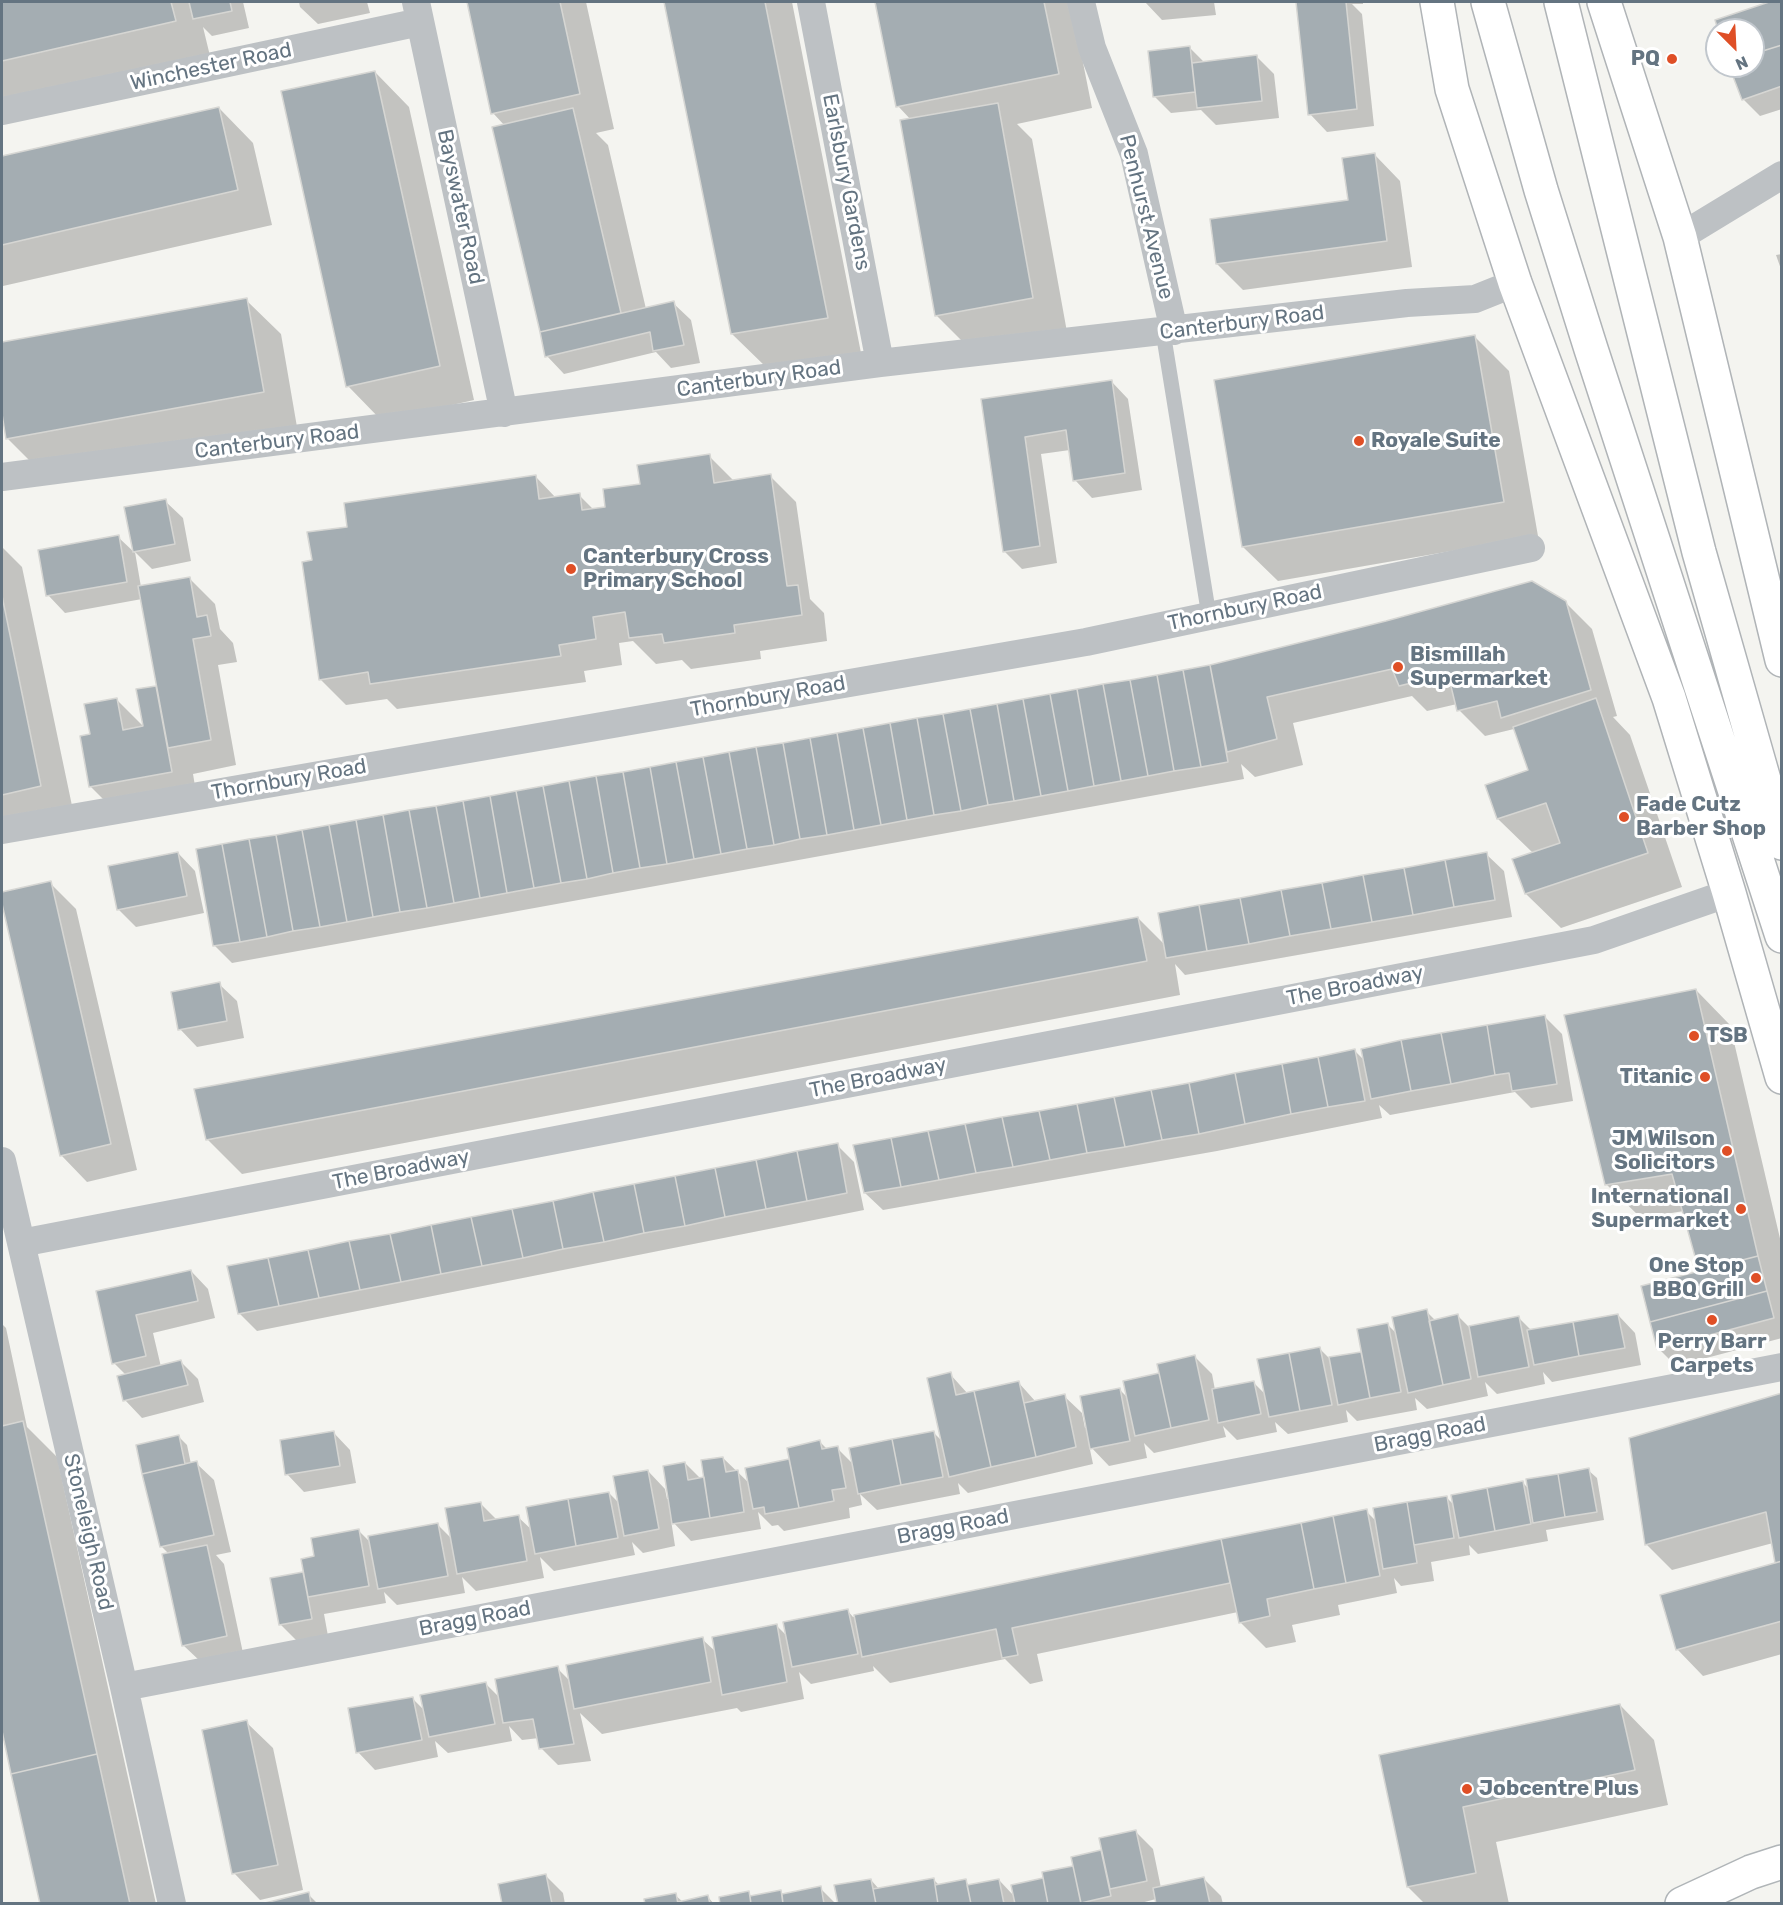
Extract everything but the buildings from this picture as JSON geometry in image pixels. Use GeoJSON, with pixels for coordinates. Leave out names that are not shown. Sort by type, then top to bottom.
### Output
{"type":"FeatureCollection","features":[{"type":"Feature","properties":{"kind":"main road"},"geometry":{"type":"LineString","coordinates":[[1437,2],[1452,89],[1515,283],[1669,698],[1782,1077]]}},
{"type":"Feature","properties":{"kind":"main road"},"geometry":{"type":"LineString","coordinates":[[1488,2],[1541,190],[1587,338],[1782,936]]}},
{"type":"Feature","properties":{"kind":"main road"},"geometry":{"type":"LineString","coordinates":[[1560,2],[1696,540],[1782,843]]}},
{"type":"Feature","properties":{"kind":"main road"},"geometry":{"type":"LineString","coordinates":[[1604,2],[1680,237],[1782,660]]}},
{"type":"Feature","properties":{"kind":"main road"},"geometry":{"type":"LineString","coordinates":[[1682,1904],[1751,1872],[1782,1862]]}},
{"type":"Feature","properties":{"kind":"street","name":"Earlsbury Gardens"},"geometry":{"type":"LineString","coordinates":[[811,2],[880,363]]}},
{"type":"Feature","properties":{"kind":"street","name":"Penhurst Avenue"},"geometry":{"type":"LineString","coordinates":[[1082,2],[1092,48],[1134,154],[1168,331]]}},
{"type":"Feature","properties":{"kind":"street","name":"Winchester Road"},"geometry":{"type":"LineString","coordinates":[[2,111],[418,12]]}},
{"type":"Feature","properties":{"kind":"street","name":"Bayswater Road"},"geometry":{"type":"LineString","coordinates":[[418,12],[504,413]]}},
{"type":"Feature","properties":{"kind":"street"},"geometry":{"type":"LineString","coordinates":[[1680,237],[1782,175]]}},
{"type":"Feature","properties":{"kind":"street","name":"Canterbury Road"},"geometry":{"type":"LineString","coordinates":[[2,477],[880,363],[1407,303],[1475,299],[1515,283]]}},
{"type":"Feature","properties":{"kind":"street","name":"Thornbury Road"},"geometry":{"type":"LineString","coordinates":[[2,830],[1074,644],[1531,548]]}},
{"type":"Feature","properties":{"kind":"street","name":"The Broadway"},"geometry":{"type":"LineString","coordinates":[[13,1233],[1594,940],[1729,893]]}},
{"type":"Feature","properties":{"kind":"street","name":"Stoneleigh Road"},"geometry":{"type":"LineString","coordinates":[[2,1161],[13,1233],[124,1687],[172,1904]]}},
{"type":"Feature","properties":{"kind":"street","name":"Bragg Road"},"geometry":{"type":"LineString","coordinates":[[124,1687],[1782,1367]]}},
{"type":"Feature","properties":{"kind":"lane"},"geometry":{"type":"LineString","coordinates":[[1168,331],[1209,616]]}},
{"type":"Feature","properties":{"kind":"place","name":"PQ"},"geometry":{"type":"Point","coordinates":[1672,59]}},
{"type":"Feature","properties":{"kind":"place","name":"Royale Suite"},"geometry":{"type":"Point","coordinates":[1359,441]}},
{"type":"Feature","properties":{"kind":"place","name":"Canterbury Cross Primary School"},"geometry":{"type":"Point","coordinates":[571,569]}},
{"type":"Feature","properties":{"kind":"place","name":"Bismillah Supermarket"},"geometry":{"type":"Point","coordinates":[1398,667]}},
{"type":"Feature","properties":{"kind":"place","name":"Fade Cutz Barber Shop"},"geometry":{"type":"Point","coordinates":[1624,817]}},
{"type":"Feature","properties":{"kind":"place","name":"TSB"},"geometry":{"type":"Point","coordinates":[1694,1036]}},
{"type":"Feature","properties":{"kind":"place","name":"Titanic"},"geometry":{"type":"Point","coordinates":[1705,1077]}},
{"type":"Feature","properties":{"kind":"place","name":"JM Wilson Solicitors"},"geometry":{"type":"Point","coordinates":[1727,1151]}},
{"type":"Feature","properties":{"kind":"place","name":"International Supermarket"},"geometry":{"type":"Point","coordinates":[1741,1209]}},
{"type":"Feature","properties":{"kind":"place","name":"One Stop BBQ Grill"},"geometry":{"type":"Point","coordinates":[1756,1278]}},
{"type":"Feature","properties":{"kind":"place","name":"Perry Barr Carpets"},"geometry":{"type":"Point","coordinates":[1712,1320]}},
{"type":"Feature","properties":{"kind":"place","name":"Jobcentre Plus"},"geometry":{"type":"Point","coordinates":[1467,1789]}}]}
